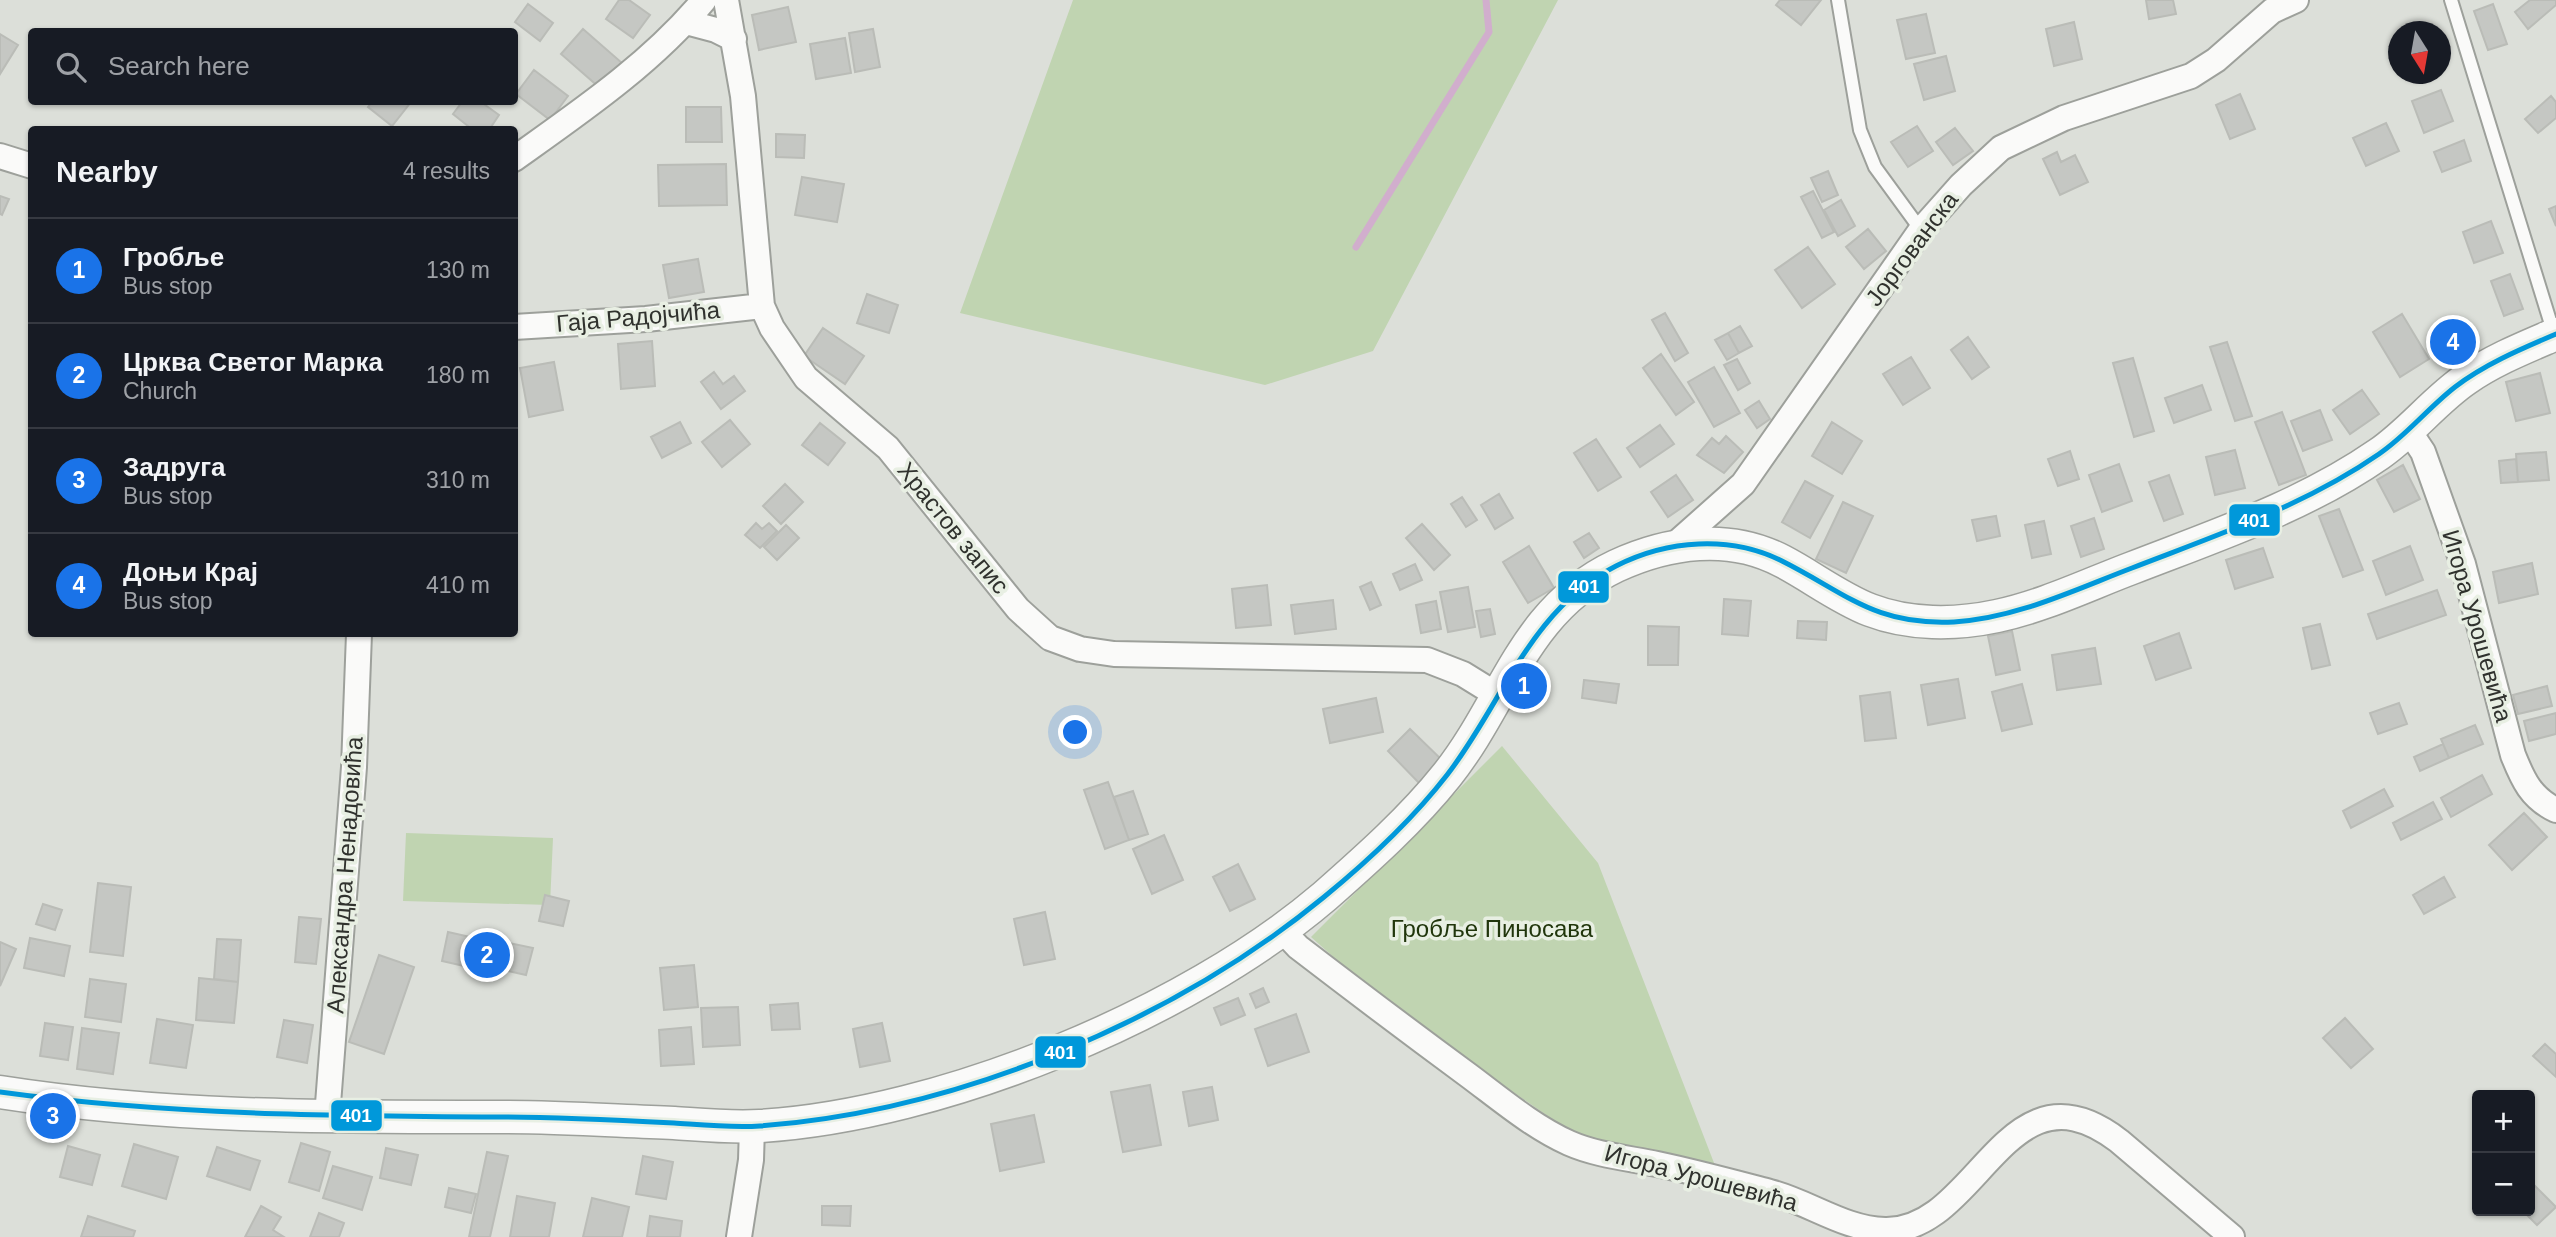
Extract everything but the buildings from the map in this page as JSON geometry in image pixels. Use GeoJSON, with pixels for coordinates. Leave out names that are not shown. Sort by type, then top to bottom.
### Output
{"type":"FeatureCollection","features":[{"type":"Feature","properties":{"kind":"street"},"geometry":{"type":"LineString","coordinates":[[518,156],[646,58],[686,22],[704,0]]}},
{"type":"Feature","properties":{"kind":"street","name":"Храстов запис"},"geometry":{"type":"LineString","coordinates":[[726,0],[743,96],[762,306],[772,328],[806,378],[888,448],[1018,609],[1050,638],[1080,649],[1114,654],[1427,660],[1463,674],[1497,695]]}},
{"type":"Feature","properties":{"kind":"street","name":"Јоргованска"},"geometry":{"type":"LineString","coordinates":[[1671,548],[1744,484],[1922,230],[1947,200],[2001,148],[2064,118],[2191,76],[2216,60],[2272,11],[2296,0]]}},
{"type":"Feature","properties":{"kind":"street"},"geometry":{"type":"LineString","coordinates":[[686,22],[716,30],[734,39]]}},
{"type":"Feature","properties":{"kind":"street"},"geometry":{"type":"LineString","coordinates":[[0,156],[28,165]]}},
{"type":"Feature","properties":{"kind":"street","name":"Гаја Радојчића"},"geometry":{"type":"LineString","coordinates":[[518,327],[646,319],[762,306]]}},
{"type":"Feature","properties":{"kind":"street"},"geometry":{"type":"LineString","coordinates":[[0,1092],[111,1105],[327,1117],[514,1117],[752,1127],[812,1121],[874,1110],[1036,1061],[1186,988],[1237,960],[1282,929],[1360,864],[1444,780],[1464,752],[1534,633],[1567,597],[1586,582],[1616,566],[1671,548],[1706,543],[1754,550],[1775,557],[1861,607],[1889,616],[1933,623],[1992,617],[2062,596],[2281,509],[2333,483],[2409,431],[2470,376],[2555,334]]}},
{"type":"Feature","properties":{"kind":"street","name":"Игора Урошевића"},"geometry":{"type":"LineString","coordinates":[[2409,431],[2423,452],[2463,564],[2513,755],[2524,783],[2536,799],[2556,810]]}},
{"type":"Feature","properties":{"kind":"street","name":"Александра Ненадовића"},"geometry":{"type":"LineString","coordinates":[[327,1117],[354,767],[359,637]]}},
{"type":"Feature","properties":{"kind":"street","name":"Игора Урошевића"},"geometry":{"type":"LineString","coordinates":[[1282,929],[1298,947],[1495,1095],[1552,1133],[1579,1146],[1770,1192],[1861,1227],[1885,1230],[1905,1228],[1935,1212],[2034,1122],[2057,1116],[2079,1118],[2100,1126],[2232,1237]]}},
{"type":"Feature","properties":{"kind":"street"},"geometry":{"type":"LineString","coordinates":[[739,1237],[751,1160],[752,1127]]}},
{"type":"Feature","properties":{"kind":"lane"},"geometry":{"type":"LineString","coordinates":[[1838,0],[1860,130],[1875,167],[1922,230]]}},
{"type":"Feature","properties":{"kind":"lane"},"geometry":{"type":"LineString","coordinates":[[2451,0],[2555,334]]}},
{"type":"Feature","properties":{"kind":"green space"},"geometry":{"type":"Polygon","coordinates":[[[1073,0],[1558,0],[1373,351],[1265,385],[960,313],[1073,0]]]}},
{"type":"Feature","properties":{"kind":"green space","name":"Гробље Пиносава"},"geometry":{"type":"Polygon","coordinates":[[[1502,746],[1598,863],[1716,1168],[1627,1152],[1562,1126],[1385,1003],[1311,937],[1502,746]]]}},
{"type":"Feature","properties":{"kind":"green space"},"geometry":{"type":"Polygon","coordinates":[[[406,833],[553,838],[550,905],[403,901],[406,833]]]}},
{"type":"Feature","properties":{"kind":"waterway"},"geometry":{"type":"LineString","coordinates":[[1356,247],[1489,32],[1486,0]]}},
{"type":"Feature","properties":{"kind":"transit line","name":"401"},"geometry":{"type":"LineString","coordinates":[[0,1092],[63,1100],[250,1113],[566,1118],[749,1127],[835,1117],[910,1101],[985,1080],[1059,1053],[1131,1020],[1199,983],[1264,942],[1324,897],[1389,839],[1447,775],[1520,660],[1539,632],[1561,607],[1586,585],[1616,566],[1636,557],[1677,546],[1720,544],[1741,547],[1782,561],[1862,605],[1903,619],[1954,622],[2000,615],[2067,594],[2228,531],[2321,489],[2389,447],[2445,395],[2479,371],[2556,334]]}},
{"type":"Feature","properties":{"kind":"place","name":"Доњи Крај"},"geometry":{"type":"Point","coordinates":[2453,342]}},
{"type":"Feature","properties":{"kind":"place","name":"Гробље"},"geometry":{"type":"Point","coordinates":[1524,686]}},
{"type":"Feature","properties":{"kind":"place","name":"Црква Светог Марка"},"geometry":{"type":"Point","coordinates":[487,955]}},
{"type":"Feature","properties":{"kind":"place","name":"Задруга"},"geometry":{"type":"Point","coordinates":[53,1116]}}]}
